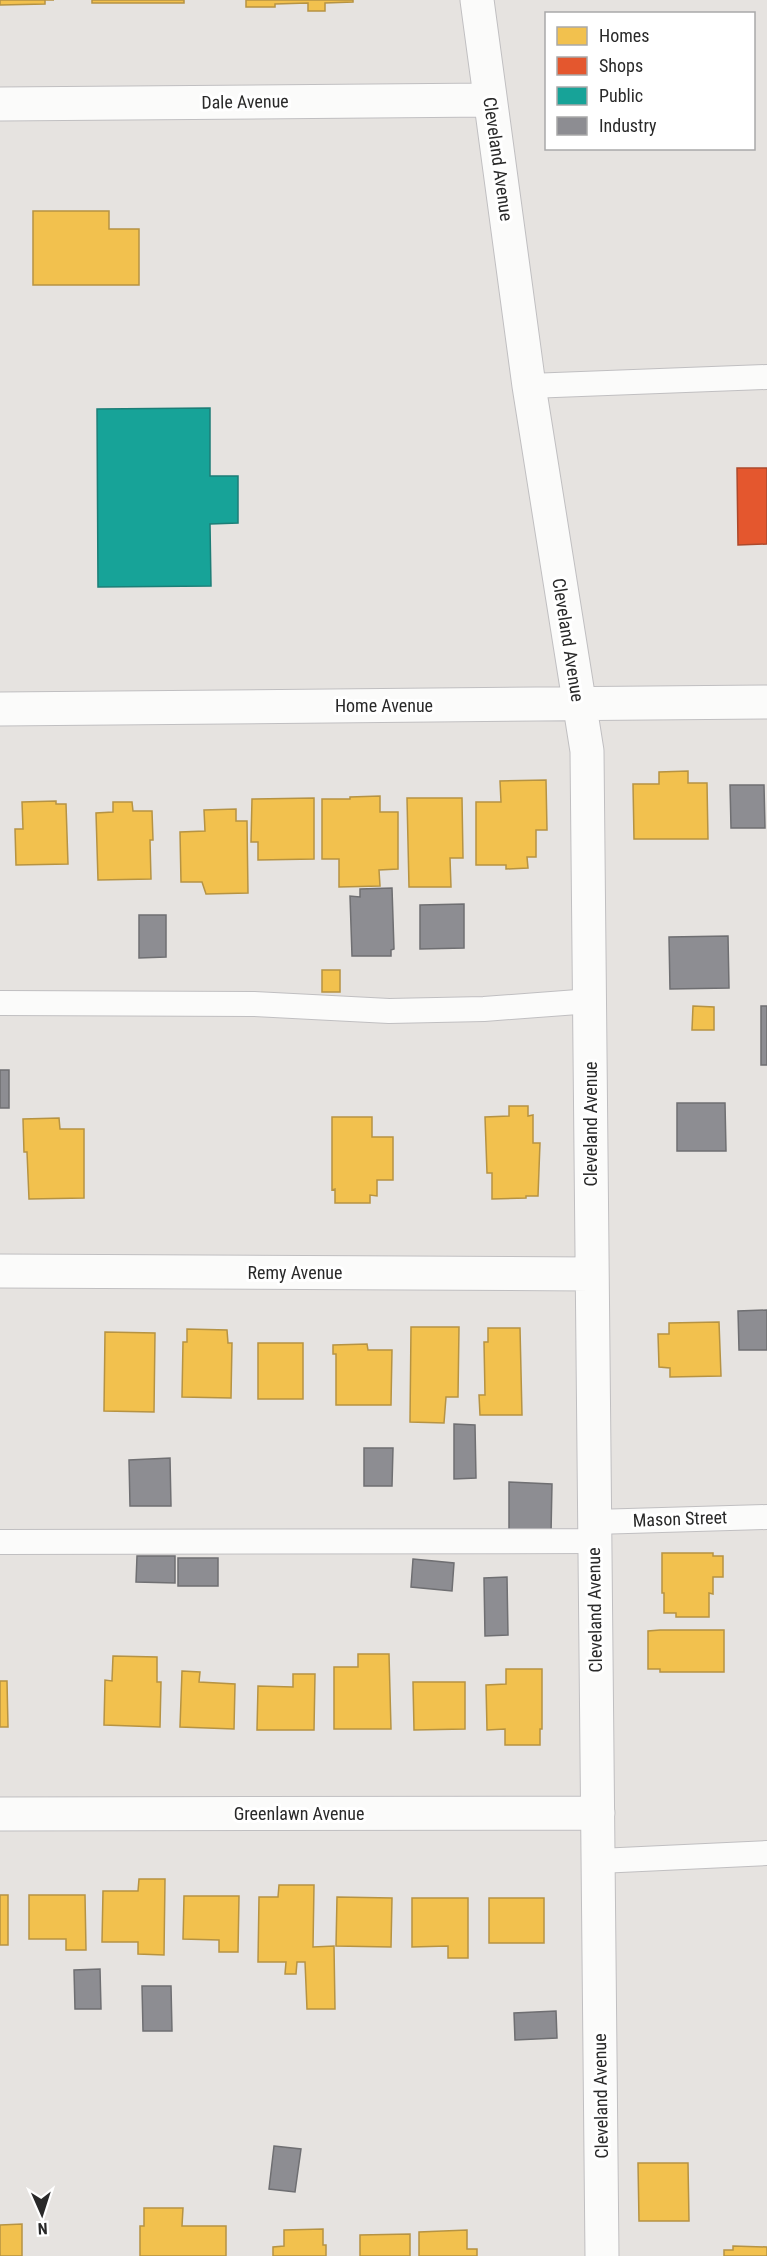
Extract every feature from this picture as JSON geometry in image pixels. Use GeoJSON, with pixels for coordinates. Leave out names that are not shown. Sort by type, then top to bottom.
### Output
{"type":"FeatureCollection","features":[{"type":"Feature","properties":{"kind":"street","name":"Cleveland Avenue"},"geometry":{"type":"LineString","coordinates":[[477,0],[529,386],[587,751],[602,2256]]}},
{"type":"Feature","properties":{"kind":"street","name":"Dale Avenue"},"geometry":{"type":"LineString","coordinates":[[0,104],[490,100]]}},
{"type":"Feature","properties":{"kind":"street","name":"Home Avenue"},"geometry":{"type":"LineString","coordinates":[[0,709],[767,702]]}},
{"type":"Feature","properties":{"kind":"street","name":"Remy Avenue"},"geometry":{"type":"LineString","coordinates":[[0,1271],[591,1274]]}},
{"type":"Feature","properties":{"kind":"street","name":"Greenlawn Avenue"},"geometry":{"type":"LineString","coordinates":[[0,1814],[598,1813]]}},
{"type":"Feature","properties":{"kind":"lane"},"geometry":{"type":"LineString","coordinates":[[529,386],[767,378]]}},
{"type":"Feature","properties":{"kind":"lane"},"geometry":{"type":"LineString","coordinates":[[0,1003],[254,1004],[389,1011],[484,1009],[591,1001]]}},
{"type":"Feature","properties":{"kind":"lane","name":"Mason Street"},"geometry":{"type":"LineString","coordinates":[[0,1542],[594,1532],[767,1517]]}},
{"type":"Feature","properties":{"kind":"lane"},"geometry":{"type":"LineString","coordinates":[[599,1861],[767,1853]]}},
{"type":"Feature","properties":{"kind":"building: Homes"},"geometry":{"type":"Polygon","coordinates":[[[0,0],[45,0],[45,4],[0,5],[0,0]]]}},
{"type":"Feature","properties":{"kind":"building: Homes"},"geometry":{"type":"Polygon","coordinates":[[[92,0],[184,0],[184,3],[92,3],[92,0]]]}},
{"type":"Feature","properties":{"kind":"building: Homes"},"geometry":{"type":"Polygon","coordinates":[[[246,0],[353,0],[353,2],[325,3],[325,11],[308,11],[308,3],[275,4],[275,7],[246,7],[246,0]]]}},
{"type":"Feature","properties":{"kind":"building: Homes"},"geometry":{"type":"Polygon","coordinates":[[[33,211],[109,211],[109,229],[139,229],[139,285],[33,285],[33,211]]]}},
{"type":"Feature","properties":{"kind":"building: Homes"},"geometry":{"type":"Polygon","coordinates":[[[688,771],[688,783],[707,783],[708,839],[634,839],[633,784],[659,784],[659,772],[688,771]]]}},
{"type":"Feature","properties":{"kind":"building: Homes"},"geometry":{"type":"Polygon","coordinates":[[[546,780],[547,830],[536,830],[536,857],[527,857],[528,868],[506,869],[506,865],[476,865],[476,802],[501,802],[500,781],[546,780]]]}},
{"type":"Feature","properties":{"kind":"building: Homes"},"geometry":{"type":"Polygon","coordinates":[[[380,796],[380,812],[398,812],[398,869],[379,870],[380,886],[339,887],[339,859],[322,859],[322,799],[380,796]]]}},
{"type":"Feature","properties":{"kind":"building: Homes"},"geometry":{"type":"Polygon","coordinates":[[[314,798],[314,859],[258,860],[258,842],[251,842],[252,799],[314,798]]]}},
{"type":"Feature","properties":{"kind":"building: Homes"},"geometry":{"type":"Polygon","coordinates":[[[407,798],[462,798],[463,858],[450,858],[451,887],[409,887],[407,798]]]}},
{"type":"Feature","properties":{"kind":"building: Homes"},"geometry":{"type":"Polygon","coordinates":[[[56,801],[56,804],[66,804],[68,864],[16,865],[15,829],[23,829],[22,802],[56,801]]]}},
{"type":"Feature","properties":{"kind":"building: Homes"},"geometry":{"type":"Polygon","coordinates":[[[113,802],[132,802],[133,811],[152,811],[151,879],[98,880],[96,813],[113,812],[113,802]]]}},
{"type":"Feature","properties":{"kind":"building: Homes"},"geometry":{"type":"Polygon","coordinates":[[[236,809],[236,821],[247,821],[248,893],[206,894],[202,882],[181,882],[180,832],[205,831],[204,810],[236,809]]]}},
{"type":"Feature","properties":{"kind":"building: Homes"},"geometry":{"type":"Polygon","coordinates":[[[322,970],[340,970],[340,992],[322,992],[322,970]]]}},
{"type":"Feature","properties":{"kind":"building: Homes"},"geometry":{"type":"Polygon","coordinates":[[[693,1006],[714,1007],[714,1030],[692,1030],[693,1006]]]}},
{"type":"Feature","properties":{"kind":"building: Homes"},"geometry":{"type":"Polygon","coordinates":[[[509,1106],[528,1106],[528,1116],[533,1115],[533,1143],[540,1143],[538,1196],[492,1199],[492,1173],[487,1173],[485,1117],[509,1116],[509,1106]]]}},
{"type":"Feature","properties":{"kind":"building: Homes"},"geometry":{"type":"Polygon","coordinates":[[[332,1117],[372,1117],[372,1137],[393,1137],[393,1180],[377,1180],[377,1196],[370,1195],[370,1203],[335,1203],[335,1189],[332,1190],[332,1117]]]}},
{"type":"Feature","properties":{"kind":"building: Homes"},"geometry":{"type":"Polygon","coordinates":[[[59,1118],[60,1129],[84,1129],[84,1198],[29,1199],[23,1119],[59,1118]]]}},
{"type":"Feature","properties":{"kind":"building: Homes"},"geometry":{"type":"Polygon","coordinates":[[[719,1322],[721,1376],[670,1377],[670,1368],[659,1367],[658,1334],[669,1334],[669,1323],[719,1322]]]}},
{"type":"Feature","properties":{"kind":"building: Homes"},"geometry":{"type":"Polygon","coordinates":[[[411,1327],[459,1327],[458,1397],[446,1397],[444,1423],[410,1422],[411,1327]]]}},
{"type":"Feature","properties":{"kind":"building: Homes"},"geometry":{"type":"Polygon","coordinates":[[[488,1328],[520,1328],[522,1415],[480,1415],[479,1395],[485,1395],[484,1342],[488,1342],[488,1328]]]}},
{"type":"Feature","properties":{"kind":"building: Homes"},"geometry":{"type":"Polygon","coordinates":[[[187,1329],[227,1330],[228,1343],[232,1343],[231,1398],[182,1397],[183,1342],[187,1342],[187,1329]]]}},
{"type":"Feature","properties":{"kind":"building: Homes"},"geometry":{"type":"Polygon","coordinates":[[[105,1332],[155,1333],[154,1412],[104,1411],[105,1332]]]}},
{"type":"Feature","properties":{"kind":"building: Homes"},"geometry":{"type":"Polygon","coordinates":[[[258,1343],[303,1343],[303,1399],[258,1399],[258,1343]]]}},
{"type":"Feature","properties":{"kind":"building: Homes"},"geometry":{"type":"Polygon","coordinates":[[[367,1344],[368,1350],[392,1350],[391,1405],[336,1405],[336,1354],[333,1354],[333,1345],[367,1344]]]}},
{"type":"Feature","properties":{"kind":"building: Homes"},"geometry":{"type":"Polygon","coordinates":[[[662,1553],[713,1553],[713,1556],[723,1556],[723,1577],[713,1577],[713,1594],[709,1593],[709,1617],[676,1617],[676,1613],[664,1613],[662,1553]]]}},
{"type":"Feature","properties":{"kind":"building: Homes"},"geometry":{"type":"Polygon","coordinates":[[[724,1630],[724,1672],[660,1672],[660,1669],[648,1669],[648,1631],[724,1630]]]}},
{"type":"Feature","properties":{"kind":"building: Homes"},"geometry":{"type":"Polygon","coordinates":[[[358,1654],[389,1654],[391,1729],[334,1729],[334,1667],[358,1667],[358,1654]]]}},
{"type":"Feature","properties":{"kind":"building: Homes"},"geometry":{"type":"Polygon","coordinates":[[[113,1656],[157,1657],[157,1682],[161,1682],[160,1727],[104,1725],[105,1680],[112,1681],[113,1656]]]}},
{"type":"Feature","properties":{"kind":"building: Homes"},"geometry":{"type":"Polygon","coordinates":[[[506,1669],[542,1669],[540,1745],[505,1745],[505,1729],[487,1730],[486,1685],[506,1684],[506,1669]]]}},
{"type":"Feature","properties":{"kind":"building: Homes"},"geometry":{"type":"Polygon","coordinates":[[[182,1671],[200,1672],[199,1682],[235,1684],[234,1729],[180,1727],[182,1671]]]}},
{"type":"Feature","properties":{"kind":"building: Homes"},"geometry":{"type":"Polygon","coordinates":[[[293,1674],[315,1674],[314,1730],[257,1730],[258,1686],[293,1687],[293,1674]]]}},
{"type":"Feature","properties":{"kind":"building: Homes"},"geometry":{"type":"Polygon","coordinates":[[[0,1681],[7,1681],[8,1727],[0,1727],[0,1681]]]}},
{"type":"Feature","properties":{"kind":"building: Homes"},"geometry":{"type":"Polygon","coordinates":[[[413,1682],[465,1682],[465,1729],[414,1730],[413,1682]]]}},
{"type":"Feature","properties":{"kind":"building: Homes"},"geometry":{"type":"Polygon","coordinates":[[[139,1879],[165,1879],[164,1955],[138,1954],[138,1942],[102,1942],[103,1891],[138,1891],[139,1879]]]}},
{"type":"Feature","properties":{"kind":"building: Homes"},"geometry":{"type":"Polygon","coordinates":[[[279,1885],[314,1885],[313,1947],[334,1946],[335,2009],[307,2009],[305,1962],[297,1962],[296,1974],[285,1974],[286,1962],[258,1962],[259,1897],[278,1897],[279,1885]]]}},
{"type":"Feature","properties":{"kind":"building: Homes"},"geometry":{"type":"Polygon","coordinates":[[[0,1895],[8,1895],[8,1945],[0,1945],[0,1895]]]}},
{"type":"Feature","properties":{"kind":"building: Homes"},"geometry":{"type":"Polygon","coordinates":[[[29,1895],[85,1895],[86,1950],[66,1950],[66,1939],[29,1939],[29,1895]]]}},
{"type":"Feature","properties":{"kind":"building: Homes"},"geometry":{"type":"Polygon","coordinates":[[[184,1896],[239,1896],[238,1952],[219,1952],[219,1940],[183,1939],[184,1896]]]}},
{"type":"Feature","properties":{"kind":"building: Homes"},"geometry":{"type":"Polygon","coordinates":[[[337,1897],[392,1898],[391,1947],[336,1946],[337,1897]]]}},
{"type":"Feature","properties":{"kind":"building: Homes"},"geometry":{"type":"Polygon","coordinates":[[[412,1898],[468,1898],[468,1958],[448,1958],[448,1946],[412,1947],[412,1898]]]}},
{"type":"Feature","properties":{"kind":"building: Homes"},"geometry":{"type":"Polygon","coordinates":[[[489,1898],[544,1898],[544,1943],[489,1943],[489,1898]]]}},
{"type":"Feature","properties":{"kind":"building: Homes"},"geometry":{"type":"Polygon","coordinates":[[[638,2163],[688,2163],[689,2221],[639,2221],[638,2163]]]}},
{"type":"Feature","properties":{"kind":"building: Homes"},"geometry":{"type":"Polygon","coordinates":[[[144,2208],[183,2208],[182,2226],[226,2226],[226,2256],[140,2256],[140,2226],[144,2226],[144,2208]]]}},
{"type":"Feature","properties":{"kind":"building: Homes"},"geometry":{"type":"Polygon","coordinates":[[[22,2224],[22,2256],[0,2256],[0,2225],[22,2224]]]}},
{"type":"Feature","properties":{"kind":"building: Homes"},"geometry":{"type":"Polygon","coordinates":[[[323,2229],[326,2256],[273,2256],[273,2247],[284,2246],[284,2230],[323,2229]]]}},
{"type":"Feature","properties":{"kind":"building: Homes"},"geometry":{"type":"Polygon","coordinates":[[[467,2230],[467,2249],[477,2249],[477,2256],[419,2256],[419,2232],[467,2230]]]}},
{"type":"Feature","properties":{"kind":"building: Homes"},"geometry":{"type":"Polygon","coordinates":[[[410,2234],[410,2256],[360,2256],[360,2235],[410,2234]]]}},
{"type":"Feature","properties":{"kind":"building: Homes"},"geometry":{"type":"Polygon","coordinates":[[[733,2246],[767,2247],[767,2256],[724,2256],[724,2250],[733,2250],[733,2246]]]}},
{"type":"Feature","properties":{"kind":"building: Shops"},"geometry":{"type":"Polygon","coordinates":[[[737,468],[767,468],[767,544],[738,545],[737,468]]]}},
{"type":"Feature","properties":{"kind":"building: Public"},"geometry":{"type":"Polygon","coordinates":[[[210,408],[210,476],[238,476],[238,523],[210,524],[211,586],[98,587],[97,409],[210,408]]]}},
{"type":"Feature","properties":{"kind":"building: Industry"},"geometry":{"type":"Polygon","coordinates":[[[730,785],[764,785],[765,828],[731,828],[730,785]]]}},
{"type":"Feature","properties":{"kind":"building: Industry"},"geometry":{"type":"Polygon","coordinates":[[[392,888],[394,949],[391,950],[391,956],[352,956],[350,896],[360,897],[360,889],[392,888]]]}},
{"type":"Feature","properties":{"kind":"building: Industry"},"geometry":{"type":"Polygon","coordinates":[[[464,904],[464,948],[420,949],[420,905],[464,904]]]}},
{"type":"Feature","properties":{"kind":"building: Industry"},"geometry":{"type":"Polygon","coordinates":[[[139,915],[166,915],[166,957],[139,958],[139,915]]]}},
{"type":"Feature","properties":{"kind":"building: Industry"},"geometry":{"type":"Polygon","coordinates":[[[728,936],[729,988],[670,989],[669,937],[728,936]]]}},
{"type":"Feature","properties":{"kind":"building: Industry"},"geometry":{"type":"Polygon","coordinates":[[[761,1006],[767,1006],[767,1065],[761,1065],[761,1006]]]}},
{"type":"Feature","properties":{"kind":"building: Industry"},"geometry":{"type":"Polygon","coordinates":[[[0,1070],[9,1070],[9,1108],[0,1108],[0,1070]]]}},
{"type":"Feature","properties":{"kind":"building: Industry"},"geometry":{"type":"Polygon","coordinates":[[[677,1103],[725,1103],[726,1151],[677,1151],[677,1103]]]}},
{"type":"Feature","properties":{"kind":"building: Industry"},"geometry":{"type":"Polygon","coordinates":[[[767,1310],[767,1350],[739,1350],[738,1311],[767,1310]]]}},
{"type":"Feature","properties":{"kind":"building: Industry"},"geometry":{"type":"Polygon","coordinates":[[[454,1424],[475,1425],[476,1478],[454,1479],[454,1424]]]}},
{"type":"Feature","properties":{"kind":"building: Industry"},"geometry":{"type":"Polygon","coordinates":[[[364,1448],[393,1448],[392,1486],[364,1486],[364,1448]]]}},
{"type":"Feature","properties":{"kind":"building: Industry"},"geometry":{"type":"Polygon","coordinates":[[[170,1458],[171,1506],[130,1506],[129,1460],[170,1458]]]}},
{"type":"Feature","properties":{"kind":"building: Industry"},"geometry":{"type":"Polygon","coordinates":[[[509,1482],[552,1484],[551,1534],[509,1533],[509,1482]]]}},
{"type":"Feature","properties":{"kind":"building: Industry"},"geometry":{"type":"Polygon","coordinates":[[[137,1556],[175,1556],[175,1583],[136,1582],[137,1556]]]}},
{"type":"Feature","properties":{"kind":"building: Industry"},"geometry":{"type":"Polygon","coordinates":[[[178,1558],[218,1558],[218,1586],[178,1586],[178,1558]]]}},
{"type":"Feature","properties":{"kind":"building: Industry"},"geometry":{"type":"Polygon","coordinates":[[[413,1559],[454,1563],[452,1591],[411,1587],[413,1559]]]}},
{"type":"Feature","properties":{"kind":"building: Industry"},"geometry":{"type":"Polygon","coordinates":[[[507,1577],[508,1635],[485,1636],[484,1578],[507,1577]]]}},
{"type":"Feature","properties":{"kind":"building: Industry"},"geometry":{"type":"Polygon","coordinates":[[[100,1969],[101,2009],[75,2009],[74,1970],[100,1969]]]}},
{"type":"Feature","properties":{"kind":"building: Industry"},"geometry":{"type":"Polygon","coordinates":[[[142,1986],[171,1986],[172,2031],[143,2031],[142,1986]]]}},
{"type":"Feature","properties":{"kind":"building: Industry"},"geometry":{"type":"Polygon","coordinates":[[[556,2011],[557,2038],[515,2040],[514,2013],[556,2011]]]}},
{"type":"Feature","properties":{"kind":"building: Industry"},"geometry":{"type":"Polygon","coordinates":[[[274,2146],[301,2149],[295,2192],[269,2189],[274,2146]]]}}]}
